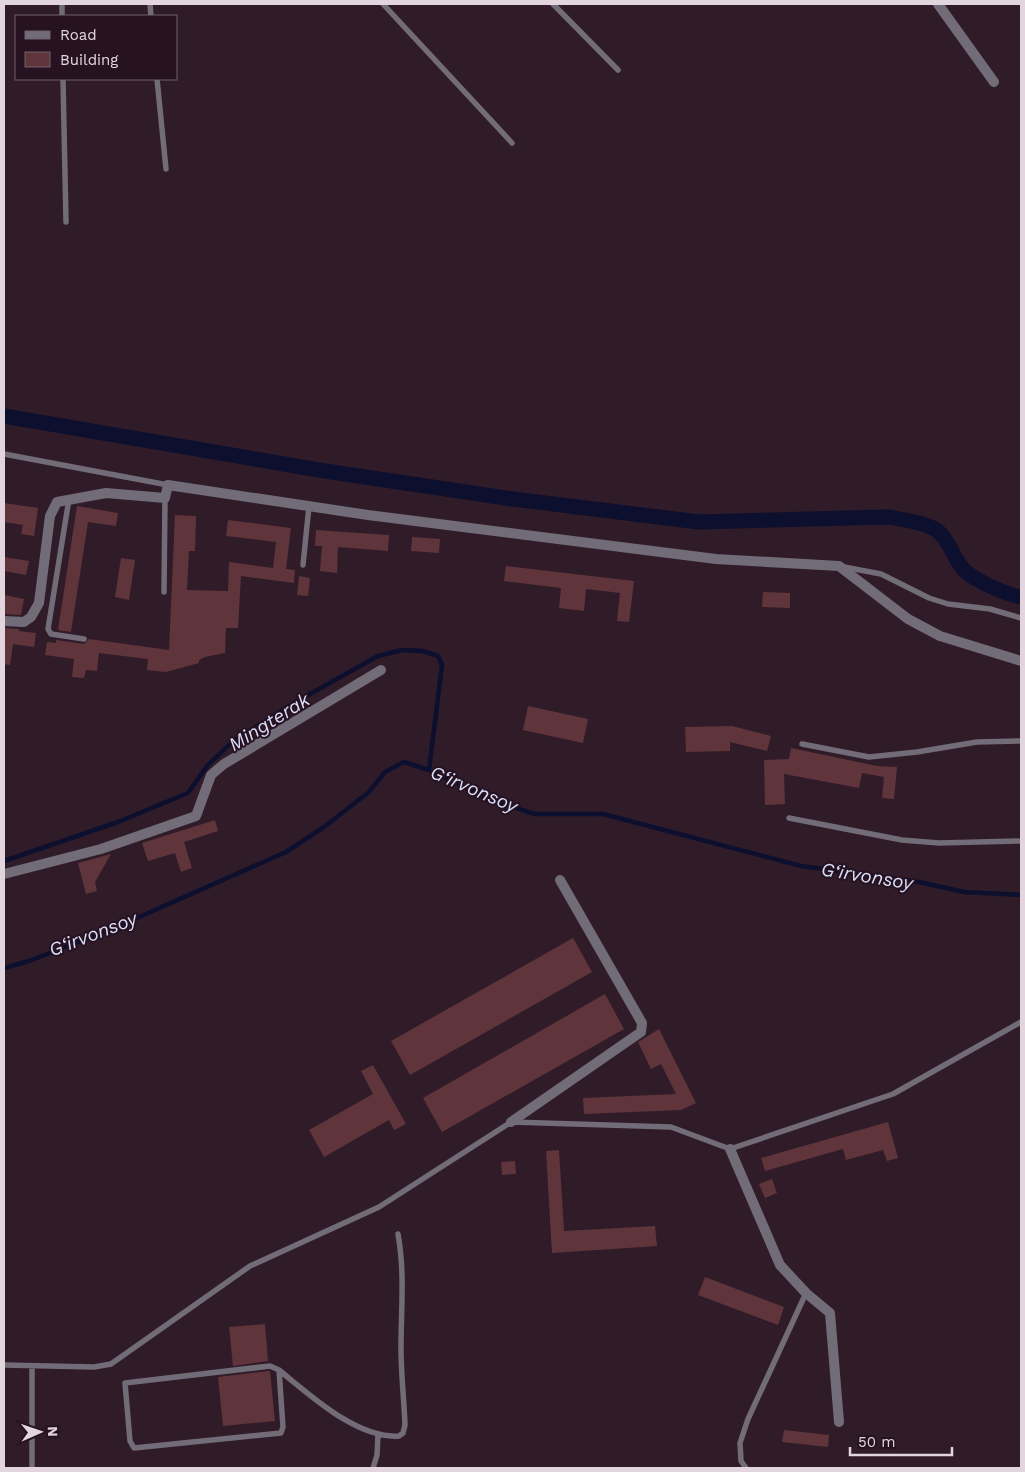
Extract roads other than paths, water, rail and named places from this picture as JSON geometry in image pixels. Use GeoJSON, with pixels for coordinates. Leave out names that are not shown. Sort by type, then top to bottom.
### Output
{"type":"FeatureCollection","features":[{"type":"Feature","properties":{"kind":"street"},"geometry":{"type":"LineString","coordinates":[[938,4],[994,82]]}},
{"type":"Feature","properties":{"kind":"street"},"geometry":{"type":"LineString","coordinates":[[4,621],[24,622],[31,617],[39,603],[50,516],[57,502],[106,493],[165,498],[168,485],[308,506],[716,559],[839,566],[908,619],[940,636],[1021,661]]}},
{"type":"Feature","properties":{"kind":"street"},"geometry":{"type":"LineString","coordinates":[[4,874],[101,849],[196,816],[211,775],[224,764],[381,670]]}},
{"type":"Feature","properties":{"kind":"street"},"geometry":{"type":"LineString","coordinates":[[511,1122],[641,1032],[642,1023],[560,880]]}},
{"type":"Feature","properties":{"kind":"street"},"geometry":{"type":"LineString","coordinates":[[730,1149],[780,1265],[806,1293],[830,1313],[839,1422]]}},
{"type":"Feature","properties":{"kind":"lane"},"geometry":{"type":"LineString","coordinates":[[383,4],[512,143]]}},
{"type":"Feature","properties":{"kind":"lane"},"geometry":{"type":"LineString","coordinates":[[553,4],[618,70]]}},
{"type":"Feature","properties":{"kind":"lane"},"geometry":{"type":"LineString","coordinates":[[63,80],[66,222]]}},
{"type":"Feature","properties":{"kind":"lane"},"geometry":{"type":"LineString","coordinates":[[157,80],[166,169]]}},
{"type":"Feature","properties":{"kind":"lane"},"geometry":{"type":"LineString","coordinates":[[4,454],[168,485]]}},
{"type":"Feature","properties":{"kind":"lane"},"geometry":{"type":"LineString","coordinates":[[164,592],[165,498]]}},
{"type":"Feature","properties":{"kind":"lane"},"geometry":{"type":"LineString","coordinates":[[69,499],[48,630],[51,634],[84,639]]}},
{"type":"Feature","properties":{"kind":"lane"},"geometry":{"type":"LineString","coordinates":[[303,565],[308,506]]}},
{"type":"Feature","properties":{"kind":"lane"},"geometry":{"type":"LineString","coordinates":[[839,566],[882,574],[929,598],[948,604],[990,609],[1021,618]]}},
{"type":"Feature","properties":{"kind":"lane"},"geometry":{"type":"LineString","coordinates":[[802,744],[869,757],[917,752],[977,742],[1021,741]]}},
{"type":"Feature","properties":{"kind":"lane"},"geometry":{"type":"LineString","coordinates":[[789,818],[902,840],[939,843],[1021,841]]}},
{"type":"Feature","properties":{"kind":"lane"},"geometry":{"type":"LineString","coordinates":[[4,1365],[94,1367],[111,1364],[250,1266],[379,1207],[511,1122],[671,1126],[730,1149],[892,1094],[1021,1022]]}},
{"type":"Feature","properties":{"kind":"lane"},"geometry":{"type":"LineString","coordinates":[[279,1370],[283,1427],[281,1433],[134,1448],[130,1441],[125,1382],[270,1366],[279,1370],[329,1408],[356,1425],[378,1435],[399,1436],[403,1433],[405,1425],[401,1348],[404,1305],[402,1259],[398,1234]]}},
{"type":"Feature","properties":{"kind":"lane"},"geometry":{"type":"LineString","coordinates":[[746,1468],[741,1461],[740,1443],[748,1419],[806,1293]]}},
{"type":"Feature","properties":{"kind":"lane"},"geometry":{"type":"LineString","coordinates":[[32,1366],[32,1468]]}},
{"type":"Feature","properties":{"kind":"lane"},"geometry":{"type":"LineString","coordinates":[[373,1468],[377,1455],[378,1435]]}},
{"type":"Feature","properties":{"kind":"waterway"},"geometry":{"type":"LineString","coordinates":[[4,416],[325,471],[513,499],[699,522],[888,517],[906,520],[917,522],[939,532],[957,561],[970,575],[992,587],[1021,597]]}},
{"type":"Feature","properties":{"kind":"waterway","name":"Mingterak"},"geometry":{"type":"LineString","coordinates":[[4,861],[118,822],[188,793],[207,766],[232,742],[294,703],[378,656],[402,650],[423,651],[438,656],[442,665],[429,770]]}},
{"type":"Feature","properties":{"kind":"waterway","name":"G‘irvonsoy"},"geometry":{"type":"LineString","coordinates":[[4,968],[29,961],[112,929],[286,852],[324,827],[369,792],[385,772],[404,762],[429,770],[497,802],[535,814],[603,814],[801,866],[919,882],[964,892],[1021,895]]}}]}
